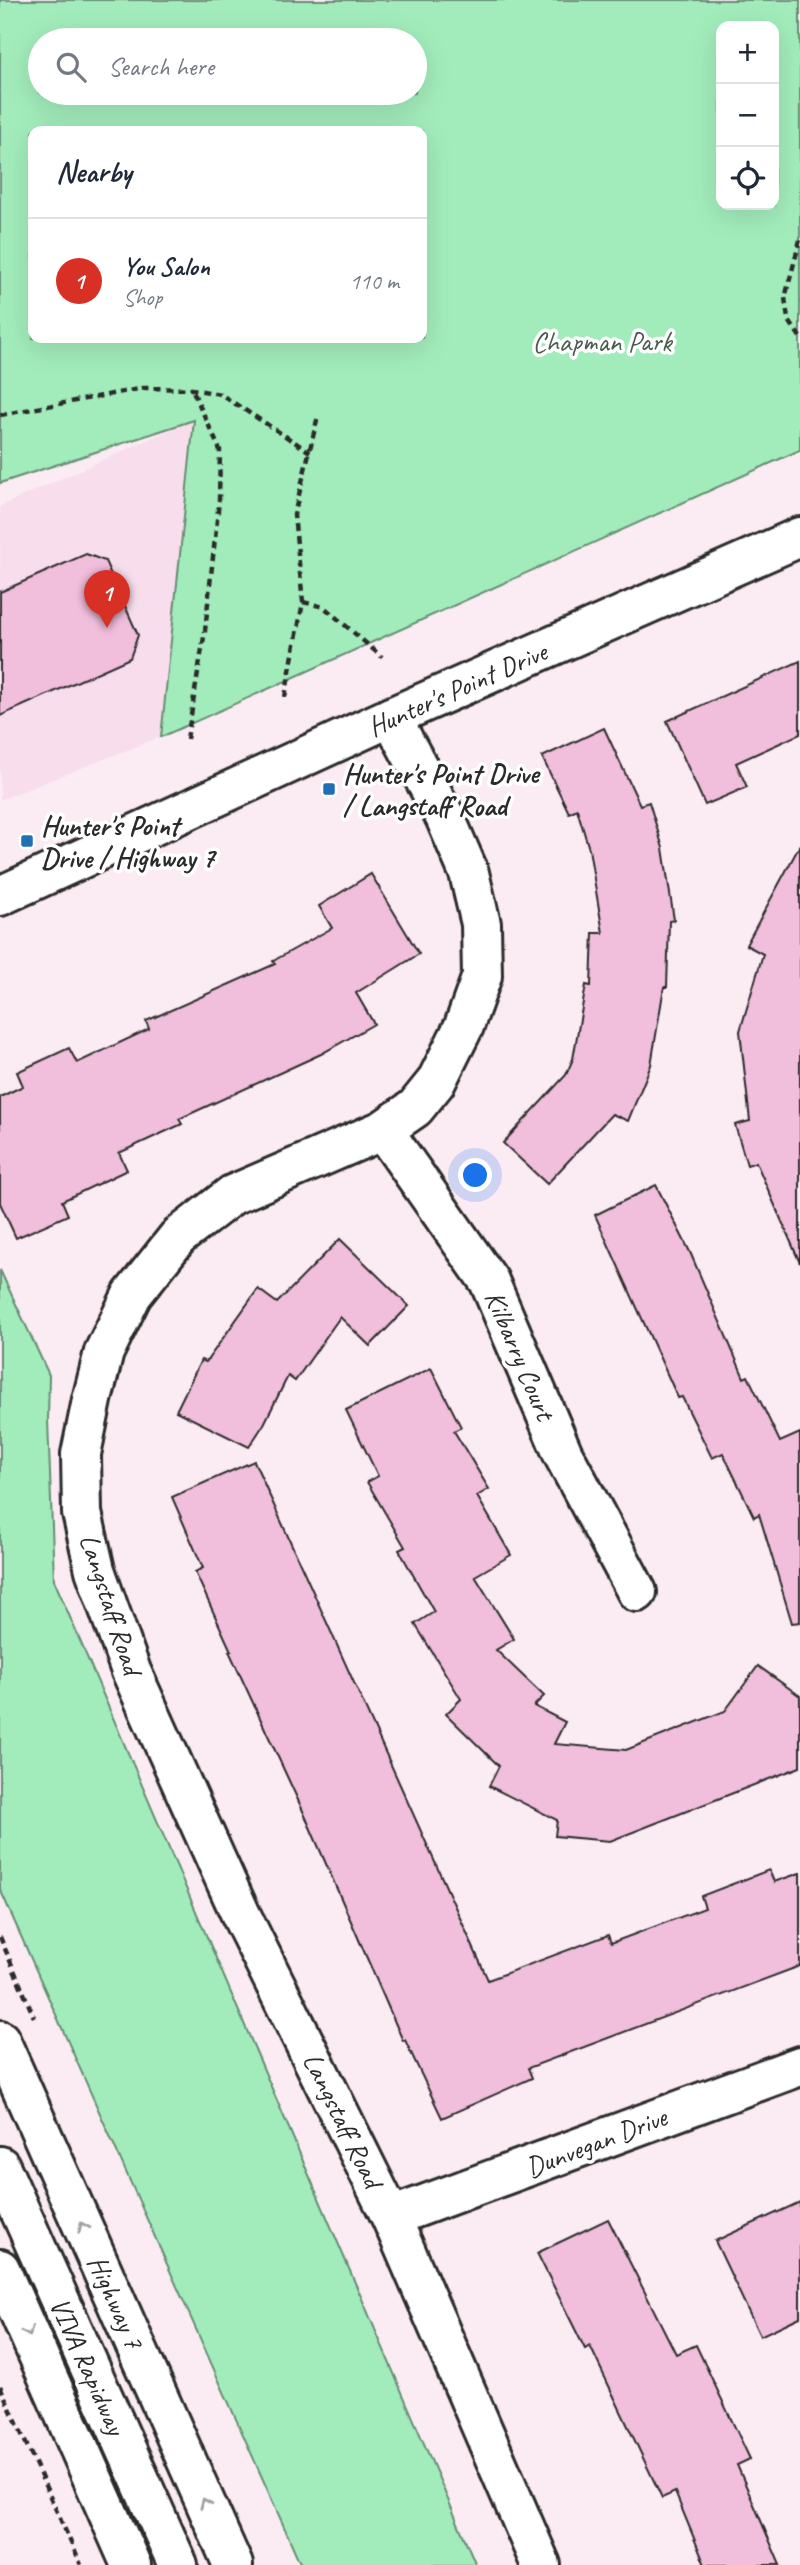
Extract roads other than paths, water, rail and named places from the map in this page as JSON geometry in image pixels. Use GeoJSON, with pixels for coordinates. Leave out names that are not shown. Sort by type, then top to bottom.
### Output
{"type":"FeatureCollection","features":[{"type":"Feature","properties":{"kind":"street","name":"Hunter's Point Drive"},"geometry":{"type":"LineString","coordinates":[[0,896],[391,717],[800,537]]}},
{"type":"Feature","properties":{"kind":"street","name":"Langstaff Road"},"geometry":{"type":"LineString","coordinates":[[391,717],[445,817],[469,873],[481,924],[482,976],[464,1026],[436,1082],[415,1108],[383,1130],[232,1195],[178,1237],[132,1295],[104,1352],[81,1454],[82,1513],[95,1570],[131,1671],[241,1915],[391,2217],[541,2565]]}},
{"type":"Feature","properties":{"kind":"street","name":"Kilbarry Court"},"geometry":{"type":"LineString","coordinates":[[383,1130],[489,1281],[563,1454],[637,1592]]}},
{"type":"Feature","properties":{"kind":"street","name":"Highway 7"},"geometry":{"type":"LineString","coordinates":[[0,2040],[233,2565]]}},
{"type":"Feature","properties":{"kind":"street","name":"Dunvegan Drive"},"geometry":{"type":"LineString","coordinates":[[391,2217],[800,2066]]}},
{"type":"Feature","properties":{"kind":"street","name":"VIVA Rapidway"},"geometry":{"type":"LineString","coordinates":[[0,2166],[178,2565]]}},
{"type":"Feature","properties":{"kind":"street"},"geometry":{"type":"LineString","coordinates":[[0,2269],[131,2565]]}},
{"type":"Feature","properties":{"kind":"place","name":"You Salon"},"geometry":{"type":"Point","coordinates":[107,628]}},
{"type":"Feature","properties":{"kind":"place","name":"Hunter's Point Drive / Langstaff Road"},"geometry":{"type":"Point","coordinates":[329,789]}},
{"type":"Feature","properties":{"kind":"place","name":"Hunter's Point Drive / Highway 7"},"geometry":{"type":"Point","coordinates":[27,841]}},
{"type":"Feature","properties":{"kind":"park label","name":"Chapman Park"},"geometry":{"type":"Point","coordinates":[602,341]}}]}
